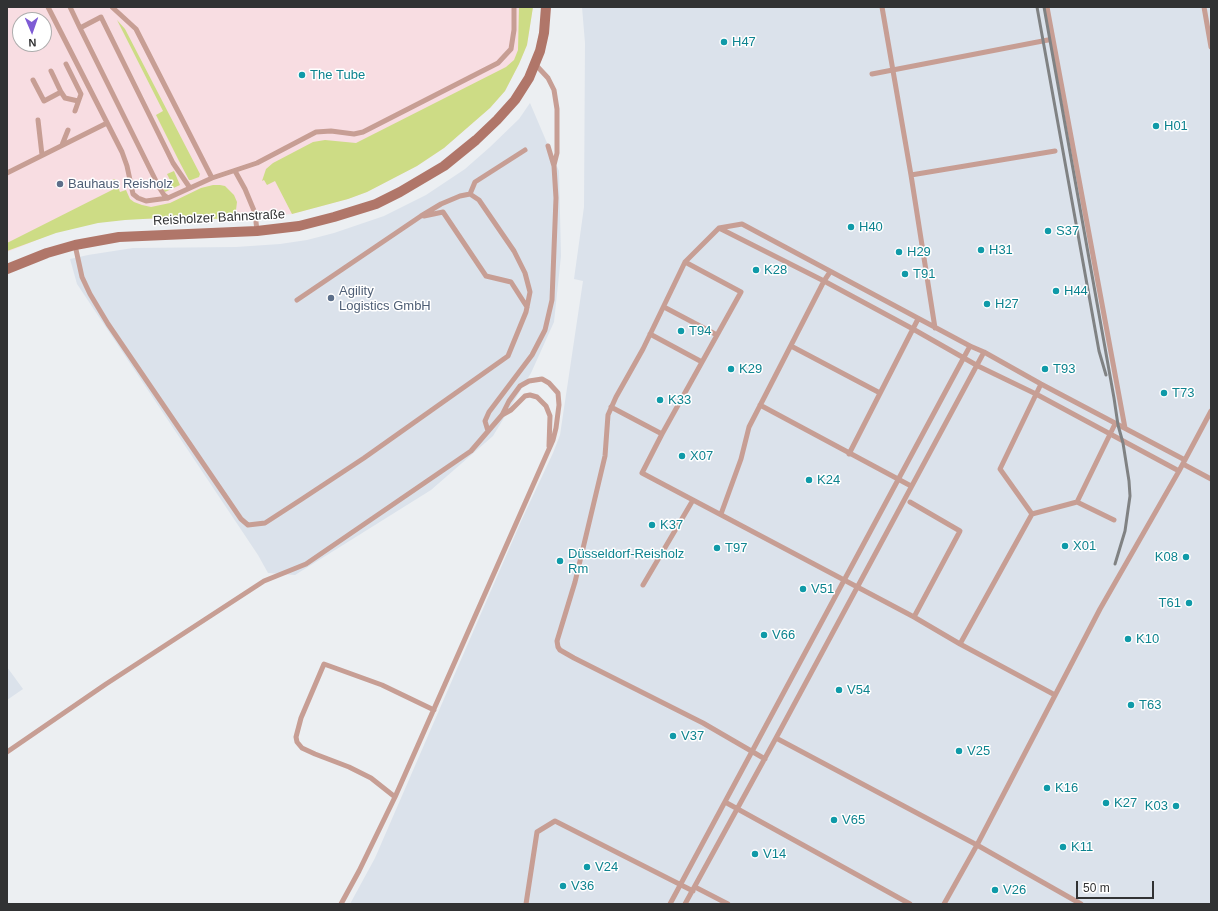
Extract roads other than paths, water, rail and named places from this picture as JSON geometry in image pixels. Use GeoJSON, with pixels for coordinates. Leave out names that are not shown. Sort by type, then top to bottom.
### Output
{"type":"FeatureCollection","features":[{"type":"Feature","properties":{"kind":"main road","name":"Reisholzer Bahnstraße"},"geometry":{"type":"LineString","coordinates":[[7,269],[47,253],[75,245],[119,237],[257,231],[300,226],[376,204],[425,178],[444,166],[498,120],[516,100],[529,78],[540,51],[544,33],[546,7]]}},
{"type":"Feature","properties":{"kind":"lane"},"geometry":{"type":"LineString","coordinates":[[48,7],[122,152],[127,166],[133,194],[141,200],[168,198],[212,178],[257,163],[316,132],[331,131],[354,134],[363,132],[498,63],[506,56],[510,49],[514,30],[514,7]]}},
{"type":"Feature","properties":{"kind":"lane"},"geometry":{"type":"LineString","coordinates":[[70,7],[159,187],[164,196],[168,198]]}},
{"type":"Feature","properties":{"kind":"lane"},"geometry":{"type":"LineString","coordinates":[[112,7],[136,29],[212,178]]}},
{"type":"Feature","properties":{"kind":"lane"},"geometry":{"type":"LineString","coordinates":[[882,7],[935,328]]}},
{"type":"Feature","properties":{"kind":"lane"},"geometry":{"type":"LineString","coordinates":[[1047,7],[1125,428]]}},
{"type":"Feature","properties":{"kind":"lane"},"geometry":{"type":"LineString","coordinates":[[1204,7],[1211,47]]}},
{"type":"Feature","properties":{"kind":"lane"},"geometry":{"type":"LineString","coordinates":[[80,28],[101,17],[174,163],[190,188]]}},
{"type":"Feature","properties":{"kind":"lane"},"geometry":{"type":"LineString","coordinates":[[872,74],[1053,39]]}},
{"type":"Feature","properties":{"kind":"lane"},"geometry":{"type":"LineString","coordinates":[[66,64],[81,94],[75,111]]}},
{"type":"Feature","properties":{"kind":"lane"},"geometry":{"type":"LineString","coordinates":[[535,64],[548,78],[554,90],[557,109],[557,153],[554,166]]}},
{"type":"Feature","properties":{"kind":"lane"},"geometry":{"type":"LineString","coordinates":[[51,71],[65,98],[78,102]]}},
{"type":"Feature","properties":{"kind":"lane"},"geometry":{"type":"LineString","coordinates":[[33,80],[44,101],[61,92]]}},
{"type":"Feature","properties":{"kind":"lane"},"geometry":{"type":"LineString","coordinates":[[38,120],[42,155]]}},
{"type":"Feature","properties":{"kind":"lane"},"geometry":{"type":"LineString","coordinates":[[7,173],[107,123]]}},
{"type":"Feature","properties":{"kind":"lane"},"geometry":{"type":"LineString","coordinates":[[62,145],[68,130]]}},
{"type":"Feature","properties":{"kind":"lane"},"geometry":{"type":"LineString","coordinates":[[488,431],[485,422],[489,412],[532,355],[544,330],[552,300],[556,198],[554,166],[548,146]]}},
{"type":"Feature","properties":{"kind":"lane"},"geometry":{"type":"LineString","coordinates":[[470,194],[475,182],[524,150]]}},
{"type":"Feature","properties":{"kind":"lane"},"geometry":{"type":"LineString","coordinates":[[911,176],[1055,151]]}},
{"type":"Feature","properties":{"kind":"lane"},"geometry":{"type":"LineString","coordinates":[[235,171],[245,189],[255,213],[257,231]]}},
{"type":"Feature","properties":{"kind":"lane"},"geometry":{"type":"LineString","coordinates":[[75,245],[82,277],[108,324],[241,519],[248,525],[265,522],[302,499],[364,458],[508,356],[526,312],[530,292],[525,273],[514,251],[479,200],[470,194],[460,196],[441,204],[421,216],[297,300]]}},
{"type":"Feature","properties":{"kind":"lane"},"geometry":{"type":"LineString","coordinates":[[421,216],[443,212],[486,276],[510,282],[527,307]]}},
{"type":"Feature","properties":{"kind":"lane"},"geometry":{"type":"LineString","coordinates":[[765,759],[703,724],[574,658],[560,650],[558,647],[558,641],[575,582],[605,456],[608,415],[611,407],[664,307],[685,262],[719,228],[742,224],[1125,428],[1211,479]]}},
{"type":"Feature","properties":{"kind":"lane"},"geometry":{"type":"LineString","coordinates":[[719,228],[824,281],[978,366],[1036,394],[1179,471]]}},
{"type":"Feature","properties":{"kind":"lane"},"geometry":{"type":"LineString","coordinates":[[685,262],[741,292],[642,473],[1055,694]]}},
{"type":"Feature","properties":{"kind":"lane"},"geometry":{"type":"LineString","coordinates":[[721,514],[741,459],[749,427],[830,272]]}},
{"type":"Feature","properties":{"kind":"lane"},"geometry":{"type":"LineString","coordinates":[[664,307],[717,335]]}},
{"type":"Feature","properties":{"kind":"lane"},"geometry":{"type":"LineString","coordinates":[[849,454],[918,319]]}},
{"type":"Feature","properties":{"kind":"lane"},"geometry":{"type":"LineString","coordinates":[[650,334],[702,362]]}},
{"type":"Feature","properties":{"kind":"lane"},"geometry":{"type":"LineString","coordinates":[[791,346],[880,393]]}},
{"type":"Feature","properties":{"kind":"lane"},"geometry":{"type":"LineString","coordinates":[[670,904],[970,346]]}},
{"type":"Feature","properties":{"kind":"lane"},"geometry":{"type":"LineString","coordinates":[[685,904],[858,588],[911,486],[978,366],[984,352]]}},
{"type":"Feature","properties":{"kind":"lane"},"geometry":{"type":"LineString","coordinates":[[7,752],[106,684],[264,581],[306,564],[471,451],[502,415],[509,401],[520,386],[529,381],[542,379],[549,383],[558,393],[559,405],[556,428],[395,797],[359,871],[341,904]]}},
{"type":"Feature","properties":{"kind":"lane"},"geometry":{"type":"LineString","coordinates":[[1032,514],[1000,469],[1041,384]]}},
{"type":"Feature","properties":{"kind":"lane"},"geometry":{"type":"LineString","coordinates":[[502,415],[511,410],[525,396],[530,395],[537,397],[543,401],[550,416],[549,446]]}},
{"type":"Feature","properties":{"kind":"lane"},"geometry":{"type":"LineString","coordinates":[[760,405],[911,486]]}},
{"type":"Feature","properties":{"kind":"lane"},"geometry":{"type":"LineString","coordinates":[[611,407],[662,434]]}},
{"type":"Feature","properties":{"kind":"lane"},"geometry":{"type":"LineString","coordinates":[[944,904],[977,845],[1100,609],[1179,471],[1211,411]]}},
{"type":"Feature","properties":{"kind":"lane"},"geometry":{"type":"LineString","coordinates":[[1077,502],[1116,424]]}},
{"type":"Feature","properties":{"kind":"lane"},"geometry":{"type":"LineString","coordinates":[[643,585],[693,500]]}},
{"type":"Feature","properties":{"kind":"lane"},"geometry":{"type":"LineString","coordinates":[[910,502],[960,531],[914,618]]}},
{"type":"Feature","properties":{"kind":"lane"},"geometry":{"type":"LineString","coordinates":[[960,644],[1032,514],[1077,502],[1114,520]]}},
{"type":"Feature","properties":{"kind":"lane"},"geometry":{"type":"LineString","coordinates":[[395,797],[371,778],[349,767],[302,748],[297,742],[296,737],[301,718],[324,664],[382,685],[434,710]]}},
{"type":"Feature","properties":{"kind":"lane"},"geometry":{"type":"LineString","coordinates":[[776,738],[977,845],[1081,904]]}},
{"type":"Feature","properties":{"kind":"lane"},"geometry":{"type":"LineString","coordinates":[[725,802],[910,904]]}},
{"type":"Feature","properties":{"kind":"lane"},"geometry":{"type":"LineString","coordinates":[[526,904],[538,832],[556,822],[681,885],[728,904]]}},
{"type":"Feature","properties":{"kind":"railway"},"geometry":{"type":"LineString","coordinates":[[1037,7],[1099,351],[1106,375]]}},
{"type":"Feature","properties":{"kind":"railway"},"geometry":{"type":"LineString","coordinates":[[1044,7],[1129,481],[1130,496],[1125,531],[1115,564]]}},
{"type":"Feature","properties":{"kind":"place","name":"H47"},"geometry":{"type":"Point","coordinates":[724,42]}},
{"type":"Feature","properties":{"kind":"place","name":"The Tube"},"geometry":{"type":"Point","coordinates":[302,75]}},
{"type":"Feature","properties":{"kind":"place","name":"H01"},"geometry":{"type":"Point","coordinates":[1156,126]}},
{"type":"Feature","properties":{"kind":"place","name":"Bauhaus Reisholz"},"geometry":{"type":"Point","coordinates":[60,184]}},
{"type":"Feature","properties":{"kind":"place","name":"H40"},"geometry":{"type":"Point","coordinates":[851,227]}},
{"type":"Feature","properties":{"kind":"place","name":"S37"},"geometry":{"type":"Point","coordinates":[1048,231]}},
{"type":"Feature","properties":{"kind":"place","name":"H31"},"geometry":{"type":"Point","coordinates":[981,250]}},
{"type":"Feature","properties":{"kind":"place","name":"H29"},"geometry":{"type":"Point","coordinates":[899,252]}},
{"type":"Feature","properties":{"kind":"place","name":"K28"},"geometry":{"type":"Point","coordinates":[756,270]}},
{"type":"Feature","properties":{"kind":"place","name":"T91"},"geometry":{"type":"Point","coordinates":[905,274]}},
{"type":"Feature","properties":{"kind":"place","name":"H44"},"geometry":{"type":"Point","coordinates":[1056,291]}},
{"type":"Feature","properties":{"kind":"place","name":"Agility Logistics GmbH"},"geometry":{"type":"Point","coordinates":[331,298]}},
{"type":"Feature","properties":{"kind":"place","name":"H27"},"geometry":{"type":"Point","coordinates":[987,304]}},
{"type":"Feature","properties":{"kind":"place","name":"T94"},"geometry":{"type":"Point","coordinates":[681,331]}},
{"type":"Feature","properties":{"kind":"place","name":"K29"},"geometry":{"type":"Point","coordinates":[731,369]}},
{"type":"Feature","properties":{"kind":"place","name":"T93"},"geometry":{"type":"Point","coordinates":[1045,369]}},
{"type":"Feature","properties":{"kind":"place","name":"T73"},"geometry":{"type":"Point","coordinates":[1164,393]}},
{"type":"Feature","properties":{"kind":"place","name":"K33"},"geometry":{"type":"Point","coordinates":[660,400]}},
{"type":"Feature","properties":{"kind":"place","name":"X07"},"geometry":{"type":"Point","coordinates":[682,456]}},
{"type":"Feature","properties":{"kind":"place","name":"K24"},"geometry":{"type":"Point","coordinates":[809,480]}},
{"type":"Feature","properties":{"kind":"place","name":"K37"},"geometry":{"type":"Point","coordinates":[652,525]}},
{"type":"Feature","properties":{"kind":"place","name":"X01"},"geometry":{"type":"Point","coordinates":[1065,546]}},
{"type":"Feature","properties":{"kind":"place","name":"T97"},"geometry":{"type":"Point","coordinates":[717,548]}},
{"type":"Feature","properties":{"kind":"place","name":"K08"},"geometry":{"type":"Point","coordinates":[1186,557]}},
{"type":"Feature","properties":{"kind":"place","name":"Düsseldorf-Reisholz Rm"},"geometry":{"type":"Point","coordinates":[560,561]}},
{"type":"Feature","properties":{"kind":"place","name":"V51"},"geometry":{"type":"Point","coordinates":[803,589]}},
{"type":"Feature","properties":{"kind":"place","name":"T61"},"geometry":{"type":"Point","coordinates":[1189,603]}},
{"type":"Feature","properties":{"kind":"place","name":"V66"},"geometry":{"type":"Point","coordinates":[764,635]}},
{"type":"Feature","properties":{"kind":"place","name":"K10"},"geometry":{"type":"Point","coordinates":[1128,639]}},
{"type":"Feature","properties":{"kind":"place","name":"V54"},"geometry":{"type":"Point","coordinates":[839,690]}},
{"type":"Feature","properties":{"kind":"place","name":"T63"},"geometry":{"type":"Point","coordinates":[1131,705]}},
{"type":"Feature","properties":{"kind":"place","name":"V37"},"geometry":{"type":"Point","coordinates":[673,736]}},
{"type":"Feature","properties":{"kind":"place","name":"V25"},"geometry":{"type":"Point","coordinates":[959,751]}},
{"type":"Feature","properties":{"kind":"place","name":"K16"},"geometry":{"type":"Point","coordinates":[1047,788]}},
{"type":"Feature","properties":{"kind":"place","name":"K27"},"geometry":{"type":"Point","coordinates":[1106,803]}},
{"type":"Feature","properties":{"kind":"place","name":"K03"},"geometry":{"type":"Point","coordinates":[1176,806]}},
{"type":"Feature","properties":{"kind":"place","name":"V65"},"geometry":{"type":"Point","coordinates":[834,820]}},
{"type":"Feature","properties":{"kind":"place","name":"K11"},"geometry":{"type":"Point","coordinates":[1063,847]}},
{"type":"Feature","properties":{"kind":"place","name":"V14"},"geometry":{"type":"Point","coordinates":[755,854]}},
{"type":"Feature","properties":{"kind":"place","name":"V24"},"geometry":{"type":"Point","coordinates":[587,867]}},
{"type":"Feature","properties":{"kind":"place","name":"V36"},"geometry":{"type":"Point","coordinates":[563,886]}},
{"type":"Feature","properties":{"kind":"place","name":"V26"},"geometry":{"type":"Point","coordinates":[995,890]}}]}
